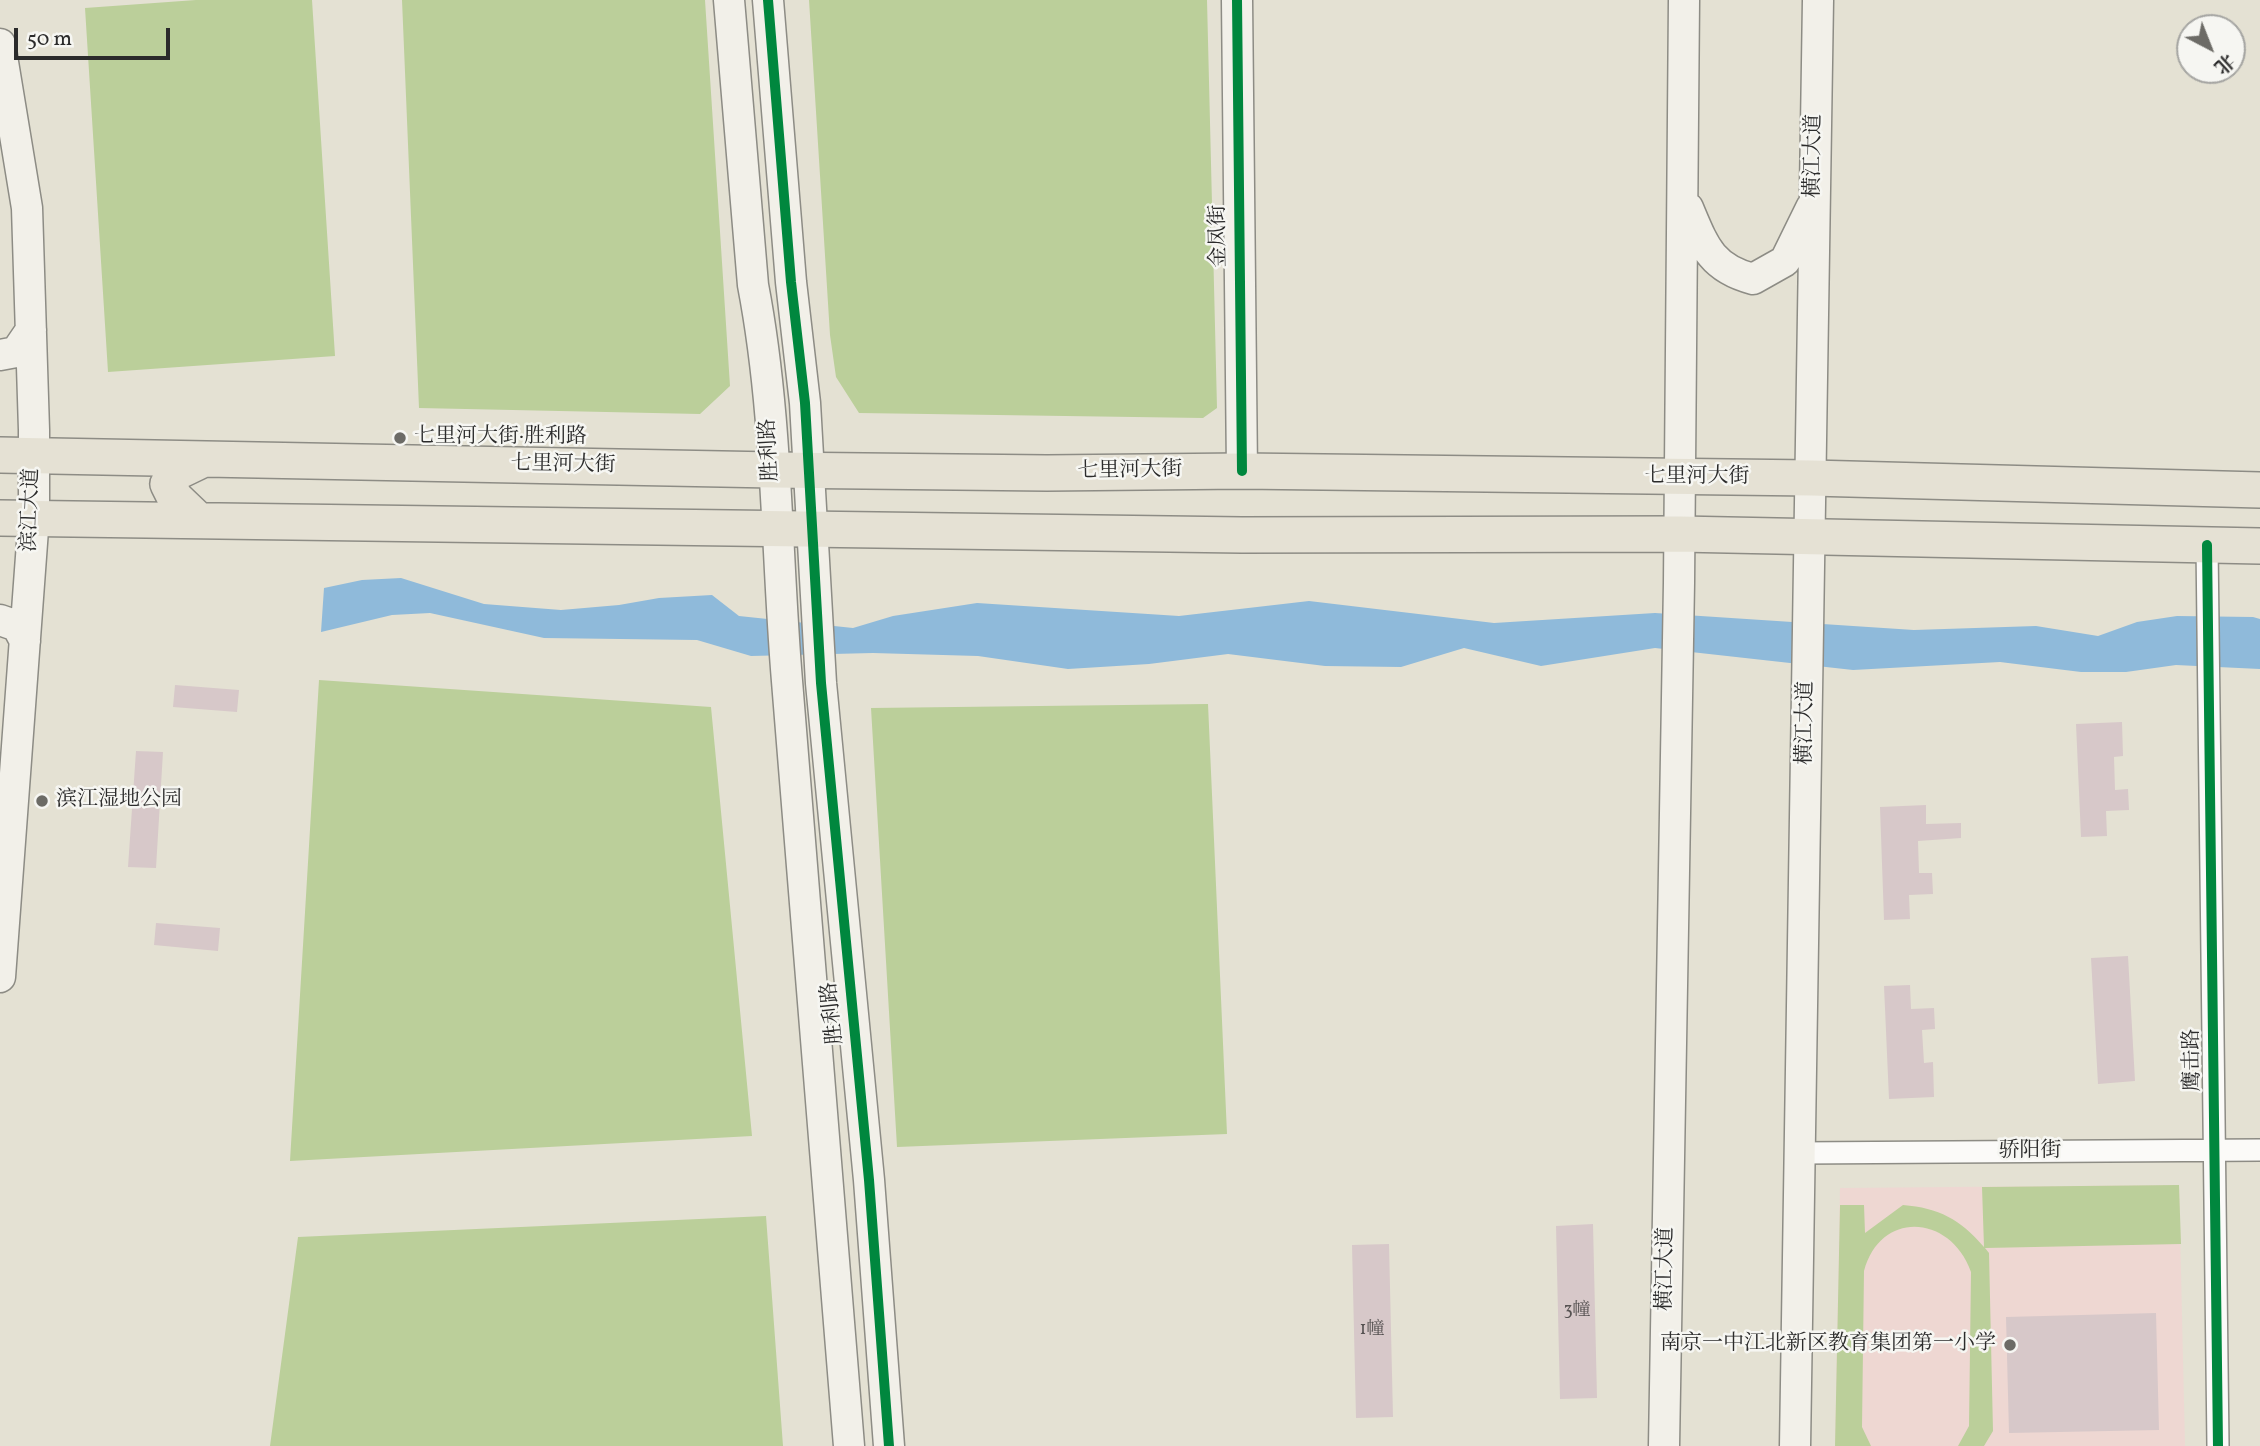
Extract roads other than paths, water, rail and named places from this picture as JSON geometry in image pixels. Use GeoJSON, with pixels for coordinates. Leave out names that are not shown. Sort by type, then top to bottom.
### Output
{"type":"FeatureCollection","features":[{"type":"Feature","properties":{"kind":"main road","name":"胜利路"},"geometry":{"type":"LineString","coordinates":[[729,0],[753,285],[761,327],[773,470],[787,685],[849,1446]]}},
{"type":"Feature","properties":{"kind":"main road","name":"胜利路"},"geometry":{"type":"LineString","coordinates":[[768,0],[809,468],[810,528],[821,683],[868,1167],[889,1446]]}},
{"type":"Feature","properties":{"kind":"main road","name":"金凤街"},"geometry":{"type":"LineString","coordinates":[[1237,0],[1242,471]]}},
{"type":"Feature","properties":{"kind":"main road","name":"横江大道"},"geometry":{"type":"LineString","coordinates":[[1664,1446],[1680,534],[1684,0]]}},
{"type":"Feature","properties":{"kind":"main road","name":"横江大道"},"geometry":{"type":"LineString","coordinates":[[1795,1446],[1818,0]]}},
{"type":"Feature","properties":{"kind":"main road","name":"滨江大道"},"geometry":{"type":"LineString","coordinates":[[0,44],[26,208],[35,455],[17,517],[25,641],[0,977]]}},
{"type":"Feature","properties":{"kind":"main road"},"geometry":{"type":"LineString","coordinates":[[1683,195],[1705,249],[1730,273],[1753,279],[1785,261],[1815,200]]}},
{"type":"Feature","properties":{"kind":"main road"},"geometry":{"type":"LineString","coordinates":[[753,285],[762,295],[771,297],[791,282]]}},
{"type":"Feature","properties":{"kind":"main road"},"geometry":{"type":"LineString","coordinates":[[0,355],[16,352],[32,330]]}},
{"type":"Feature","properties":{"kind":"main road","name":"七里河大街"},"geometry":{"type":"LineString","coordinates":[[0,455],[773,470],[809,468],[1047,473],[1242,471],[1680,479],[1812,478],[2260,490]]}},
{"type":"Feature","properties":{"kind":"main road"},"geometry":{"type":"LineString","coordinates":[[198,520],[175,498],[168,485],[175,473],[202,460]]}},
{"type":"Feature","properties":{"kind":"main road"},"geometry":{"type":"LineString","coordinates":[[17,517],[1242,535],[1680,534],[2260,546]]}},
{"type":"Feature","properties":{"kind":"main road"},"geometry":{"type":"LineString","coordinates":[[0,620],[17,626],[25,641]]}},
{"type":"Feature","properties":{"kind":"street","name":"鹰击路"},"geometry":{"type":"LineString","coordinates":[[2207,545],[2218,1446]]}},
{"type":"Feature","properties":{"kind":"street","name":"骄阳街"},"geometry":{"type":"LineString","coordinates":[[1799,1153],[2260,1150]]}},
{"type":"Feature","properties":{"kind":"water"},"geometry":{"type":"Polygon","coordinates":[[[401,578],[484,604],[561,610],[659,598],[712,595],[739,616],[853,628],[893,616],[977,603],[1179,616],[1309,601],[1494,623],[1655,613],[1914,630],[2036,626],[2098,636],[2137,622],[2177,616],[2253,617],[2260,619],[2260,669],[2176,665],[2126,672],[2081,672],[2000,662],[1853,670],[1655,648],[1541,666],[1464,648],[1401,667],[1325,666],[1228,654],[1149,664],[1068,669],[978,656],[873,653],[751,656],[697,640],[544,638],[430,613],[392,615],[321,632],[324,588],[362,580],[401,578]]]}},
{"type":"Feature","properties":{"kind":"place","name":"七里河大街·胜利路"},"geometry":{"type":"Point","coordinates":[400,438]}},
{"type":"Feature","properties":{"kind":"place","name":"滨江湿地公园"},"geometry":{"type":"Point","coordinates":[42,801]}},
{"type":"Feature","properties":{"kind":"place","name":"南京一中江北新区教育集团第一小学"},"geometry":{"type":"Point","coordinates":[2010,1345]}}]}
